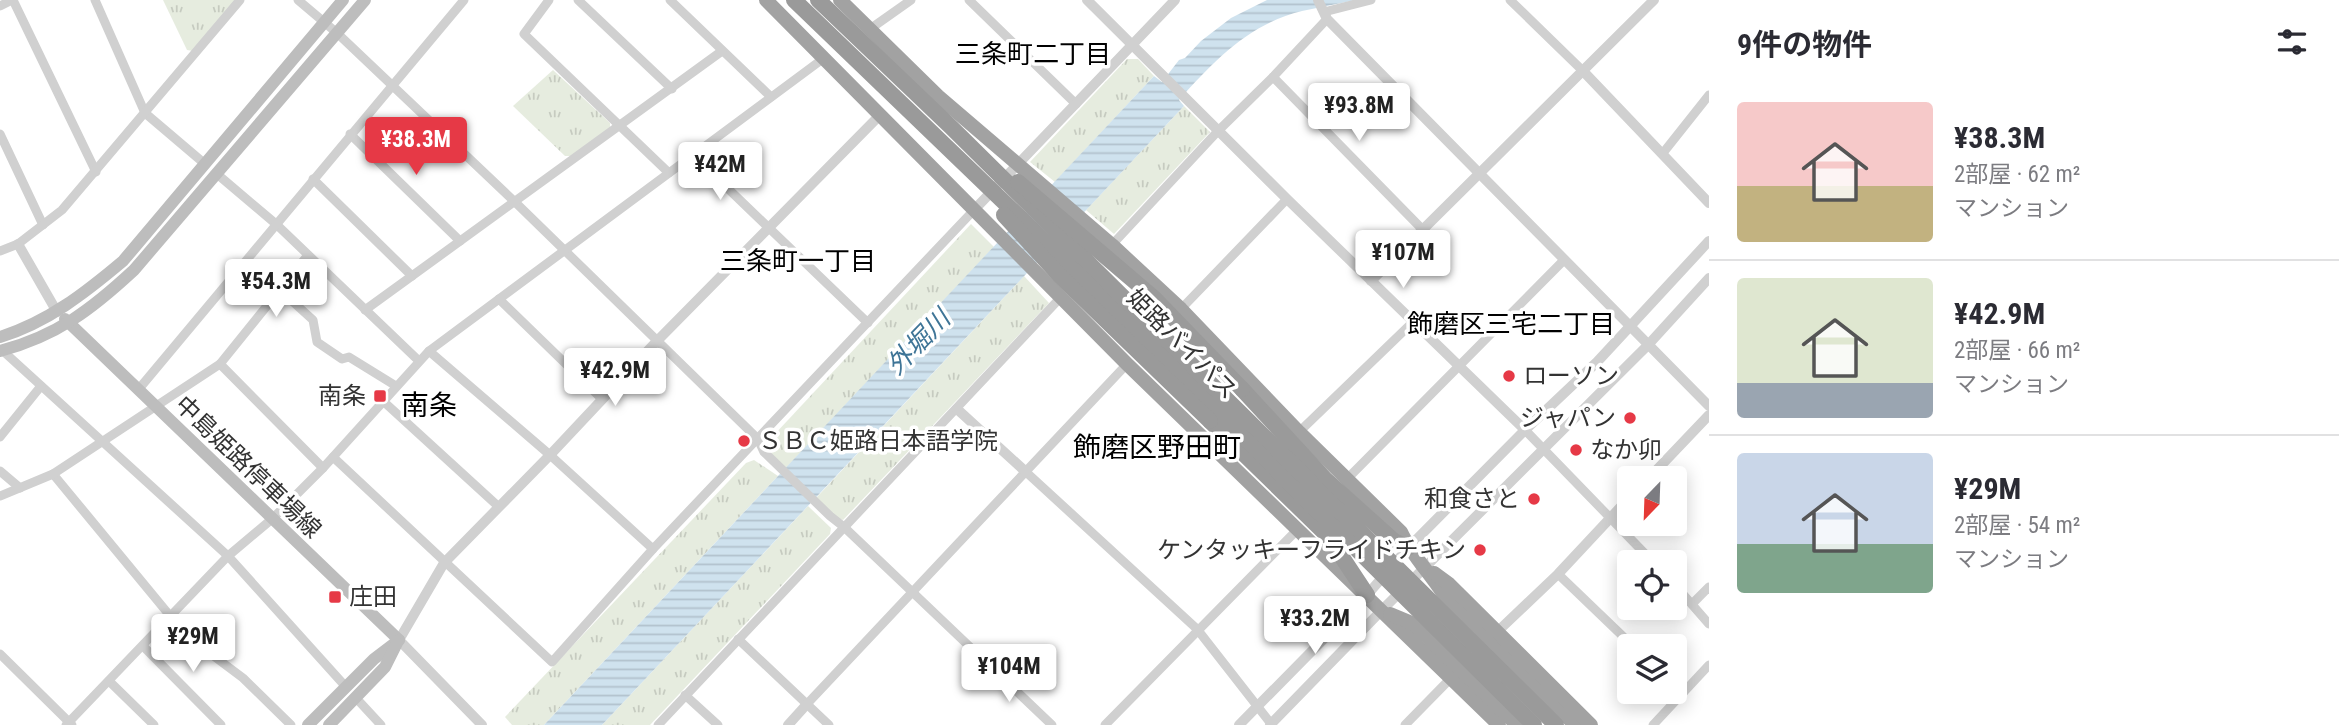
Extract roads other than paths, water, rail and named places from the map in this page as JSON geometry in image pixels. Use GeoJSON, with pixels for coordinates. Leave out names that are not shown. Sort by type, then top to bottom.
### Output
{"type":"FeatureCollection","features":[{"type":"Feature","properties":{"kind":"highway"},"geometry":{"type":"LineString","coordinates":[[766,0],[1128,364],[1499,725]]}},
{"type":"Feature","properties":{"kind":"highway","name":"姫路バイパス"},"geometry":{"type":"LineString","coordinates":[[794,0],[1247,439],[1534,725]]}},
{"type":"Feature","properties":{"kind":"highway","name":"姫路バイパス"},"geometry":{"type":"LineString","coordinates":[[818,0],[1560,720]]}},
{"type":"Feature","properties":{"kind":"highway"},"geometry":{"type":"LineString","coordinates":[[840,0],[939,96],[1107,241],[1181,309],[1299,432],[1401,531],[1408,548]]}},
{"type":"Feature","properties":{"kind":"highway"},"geometry":{"type":"LineString","coordinates":[[951,127],[1064,219],[1154,298],[1325,479],[1394,541],[1408,548],[1426,567],[1449,584],[1591,725]]}},
{"type":"Feature","properties":{"kind":"highway"},"geometry":{"type":"LineString","coordinates":[[984,183],[997,208],[1061,277],[1328,536],[1367,596]]}},
{"type":"Feature","properties":{"kind":"highway"},"geometry":{"type":"LineString","coordinates":[[1426,567],[1442,592],[1560,720],[1575,725]]}},
{"type":"Feature","properties":{"kind":"highway"},"geometry":{"type":"LineString","coordinates":[[1382,610],[1414,624],[1517,725]]}},
{"type":"Feature","properties":{"kind":"main road"},"geometry":{"type":"LineString","coordinates":[[0,337],[57,312],[91,288],[122,261],[343,0]]}},
{"type":"Feature","properties":{"kind":"main road"},"geometry":{"type":"LineString","coordinates":[[2,351],[70,323],[103,299],[134,270],[365,0]]}},
{"type":"Feature","properties":{"kind":"main road","name":"中島姫路停車場線"},"geometry":{"type":"LineString","coordinates":[[57,312],[399,640]]}},
{"type":"Feature","properties":{"kind":"main road"},"geometry":{"type":"LineString","coordinates":[[308,725],[374,659],[399,640]]}},
{"type":"Feature","properties":{"kind":"main road"},"geometry":{"type":"LineString","coordinates":[[329,725],[384,667],[399,640]]}},
{"type":"Feature","properties":{"kind":"street"},"geometry":{"type":"LineString","coordinates":[[0,6],[13,0],[96,173]]}},
{"type":"Feature","properties":{"kind":"street"},"geometry":{"type":"LineString","coordinates":[[94,0],[145,113],[205,164]]}},
{"type":"Feature","properties":{"kind":"street"},"geometry":{"type":"LineString","coordinates":[[0,251],[18,244],[62,210],[240,0]]}},
{"type":"Feature","properties":{"kind":"street"},"geometry":{"type":"LineString","coordinates":[[298,0],[325,21],[658,340],[758,439],[764,452],[1052,725]]}},
{"type":"Feature","properties":{"kind":"street"},"geometry":{"type":"LineString","coordinates":[[138,390],[464,0]]}},
{"type":"Feature","properties":{"kind":"street"},"geometry":{"type":"LineString","coordinates":[[549,0],[524,34],[668,173]]}},
{"type":"Feature","properties":{"kind":"street"},"geometry":{"type":"LineString","coordinates":[[578,0],[672,89]]}},
{"type":"Feature","properties":{"kind":"street"},"geometry":{"type":"LineString","coordinates":[[670,0],[771,97]]}},
{"type":"Feature","properties":{"kind":"street"},"geometry":{"type":"LineString","coordinates":[[870,29],[911,0]]}},
{"type":"Feature","properties":{"kind":"street"},"geometry":{"type":"LineString","coordinates":[[970,0],[1076,104]]}},
{"type":"Feature","properties":{"kind":"street"},"geometry":{"type":"LineString","coordinates":[[1087,0],[1544,448],[1642,550]]}},
{"type":"Feature","properties":{"kind":"street"},"geometry":{"type":"LineString","coordinates":[[333,457],[552,662],[653,549],[1175,0]]}},
{"type":"Feature","properties":{"kind":"street"},"geometry":{"type":"LineString","coordinates":[[1318,0],[1325,15],[1709,406]]}},
{"type":"Feature","properties":{"kind":"street"},"geometry":{"type":"LineString","coordinates":[[658,725],[1062,296],[1107,241],[1273,77],[1325,15],[1371,0]]}},
{"type":"Feature","properties":{"kind":"street"},"geometry":{"type":"LineString","coordinates":[[1510,0],[1583,71],[1709,203]]}},
{"type":"Feature","properties":{"kind":"street"},"geometry":{"type":"LineString","coordinates":[[1371,281],[1654,0]]}},
{"type":"Feature","properties":{"kind":"street"},"geometry":{"type":"LineString","coordinates":[[365,310],[722,51]]}},
{"type":"Feature","properties":{"kind":"street"},"geometry":{"type":"LineString","coordinates":[[0,654],[69,724],[228,556],[272,519],[323,468],[429,351],[824,58]]}},
{"type":"Feature","properties":{"kind":"street"},"geometry":{"type":"LineString","coordinates":[[1273,77],[1423,230]]}},
{"type":"Feature","properties":{"kind":"street"},"geometry":{"type":"LineString","coordinates":[[1663,153],[1709,94]]}},
{"type":"Feature","properties":{"kind":"street"},"geometry":{"type":"LineString","coordinates":[[482,725],[399,640],[444,563],[658,340],[879,116]]}},
{"type":"Feature","properties":{"kind":"street"},"geometry":{"type":"LineString","coordinates":[[0,134],[43,225]]}},
{"type":"Feature","properties":{"kind":"street"},"geometry":{"type":"LineString","coordinates":[[351,134],[460,241]]}},
{"type":"Feature","properties":{"kind":"street"},"geometry":{"type":"LineString","coordinates":[[693,155],[868,323]]}},
{"type":"Feature","properties":{"kind":"street"},"geometry":{"type":"LineString","coordinates":[[217,174],[276,224],[419,360]]}},
{"type":"Feature","properties":{"kind":"street"},"geometry":{"type":"LineString","coordinates":[[313,179],[412,276]]}},
{"type":"Feature","properties":{"kind":"street"},"geometry":{"type":"LineString","coordinates":[[1181,309],[1287,199]]}},
{"type":"Feature","properties":{"kind":"street"},"geometry":{"type":"LineString","coordinates":[[1239,725],[1367,596],[1408,548],[1597,362],[1709,241]]}},
{"type":"Feature","properties":{"kind":"street"},"geometry":{"type":"LineString","coordinates":[[18,244],[57,312]]}},
{"type":"Feature","properties":{"kind":"street"},"geometry":{"type":"LineString","coordinates":[[0,496],[53,474],[104,443],[220,364],[307,255]]}},
{"type":"Feature","properties":{"kind":"street"},"geometry":{"type":"LineString","coordinates":[[1347,479],[1564,260]]}},
{"type":"Feature","properties":{"kind":"street"},"geometry":{"type":"LineString","coordinates":[[957,409],[1197,629],[1271,725],[1382,610],[1648,345],[1709,278]]}},
{"type":"Feature","properties":{"kind":"street"},"geometry":{"type":"LineString","coordinates":[[279,290],[313,320],[317,342],[342,359],[349,357],[396,386]]}},
{"type":"Feature","properties":{"kind":"street"},"geometry":{"type":"LineString","coordinates":[[499,299],[602,399]]}},
{"type":"Feature","properties":{"kind":"street"},"geometry":{"type":"LineString","coordinates":[[1299,432],[1413,321]]}},
{"type":"Feature","properties":{"kind":"street"},"geometry":{"type":"LineString","coordinates":[[2,351],[228,556],[346,687]]}},
{"type":"Feature","properties":{"kind":"street"},"geometry":{"type":"LineString","coordinates":[[429,351],[550,455],[653,549]]}},
{"type":"Feature","properties":{"kind":"street"},"geometry":{"type":"LineString","coordinates":[[220,364],[323,468]]}},
{"type":"Feature","properties":{"kind":"street"},"geometry":{"type":"LineString","coordinates":[[788,725],[1128,364]]}},
{"type":"Feature","properties":{"kind":"street"},"geometry":{"type":"LineString","coordinates":[[0,437],[41,386]]}},
{"type":"Feature","properties":{"kind":"street"},"geometry":{"type":"LineString","coordinates":[[383,401],[499,507]]}},
{"type":"Feature","properties":{"kind":"street"},"geometry":{"type":"LineString","coordinates":[[1660,466],[1709,415]]}},
{"type":"Feature","properties":{"kind":"street"},"geometry":{"type":"LineString","coordinates":[[0,471],[20,488]]}},
{"type":"Feature","properties":{"kind":"street"},"geometry":{"type":"LineString","coordinates":[[53,474],[171,617],[207,651],[243,678],[291,725]]}},
{"type":"Feature","properties":{"kind":"street"},"geometry":{"type":"LineString","coordinates":[[1497,632],[1558,574],[1617,511]]}},
{"type":"Feature","properties":{"kind":"street"},"geometry":{"type":"LineString","coordinates":[[1105,725],[1298,529]]}},
{"type":"Feature","properties":{"kind":"street"},"geometry":{"type":"LineString","coordinates":[[1558,574],[1620,634]]}},
{"type":"Feature","properties":{"kind":"street"},"geometry":{"type":"LineString","coordinates":[[1692,604],[1709,587]]}},
{"type":"Feature","properties":{"kind":"street"},"geometry":{"type":"LineString","coordinates":[[1687,598],[1709,624]]}},
{"type":"Feature","properties":{"kind":"street"},"geometry":{"type":"LineString","coordinates":[[738,639],[829,725]]}},
{"type":"Feature","properties":{"kind":"street"},"geometry":{"type":"LineString","coordinates":[[143,646],[221,725]]}},
{"type":"Feature","properties":{"kind":"street"},"geometry":{"type":"LineString","coordinates":[[1687,689],[1709,665]]}},
{"type":"Feature","properties":{"kind":"street"},"geometry":{"type":"LineString","coordinates":[[1405,725],[1451,678]]}},
{"type":"Feature","properties":{"kind":"street"},"geometry":{"type":"LineString","coordinates":[[109,681],[154,725]]}},
{"type":"Feature","properties":{"kind":"street"},"geometry":{"type":"LineString","coordinates":[[685,695],[718,725]]}},
{"type":"Feature","properties":{"kind":"street"},"geometry":{"type":"LineString","coordinates":[[356,698],[381,725]]}},
{"type":"Feature","properties":{"kind":"street"},"geometry":{"type":"LineString","coordinates":[[1653,725],[1673,704]]}},
{"type":"Feature","properties":{"kind":"water","name":"外堀川"},"geometry":{"type":"Polygon","coordinates":[[[1267,0],[1356,0],[1283,17],[1249,35],[1219,58],[1179,100],[1184,106],[602,725],[544,725],[1154,76],[1162,82],[1179,60],[1185,58],[1201,41],[1231,18],[1267,0]]]}},
{"type":"Feature","properties":{"kind":"place","name":"ローソン"},"geometry":{"type":"Point","coordinates":[1509,376]}},
{"type":"Feature","properties":{"kind":"place","name":"南条"},"geometry":{"type":"Point","coordinates":[380,396]}},
{"type":"Feature","properties":{"kind":"place","name":"ジャパン"},"geometry":{"type":"Point","coordinates":[1630,418]}},
{"type":"Feature","properties":{"kind":"place","name":"ＳＢＣ姫路日本語学院"},"geometry":{"type":"Point","coordinates":[744,441]}},
{"type":"Feature","properties":{"kind":"place","name":"なか卯"},"geometry":{"type":"Point","coordinates":[1576,450]}},
{"type":"Feature","properties":{"kind":"place","name":"和食さと"},"geometry":{"type":"Point","coordinates":[1534,499]}},
{"type":"Feature","properties":{"kind":"place","name":"ケンタッキーフライドチキン"},"geometry":{"type":"Point","coordinates":[1480,550]}},
{"type":"Feature","properties":{"kind":"place","name":"庄田"},"geometry":{"type":"Point","coordinates":[335,597]}},
{"type":"Feature","properties":{"kind":"district","name":"三条町二丁目"},"geometry":{"type":"Point","coordinates":[1033,54]}},
{"type":"Feature","properties":{"kind":"district","name":"三条町一丁目"},"geometry":{"type":"Point","coordinates":[798,261]}},
{"type":"Feature","properties":{"kind":"district","name":"飾磨区三宅二丁目"},"geometry":{"type":"Point","coordinates":[1511,324]}},
{"type":"Feature","properties":{"kind":"district","name":"南条"},"geometry":{"type":"Point","coordinates":[429,405]}},
{"type":"Feature","properties":{"kind":"district","name":"飾磨区野田町"},"geometry":{"type":"Point","coordinates":[1157,447]}}]}
